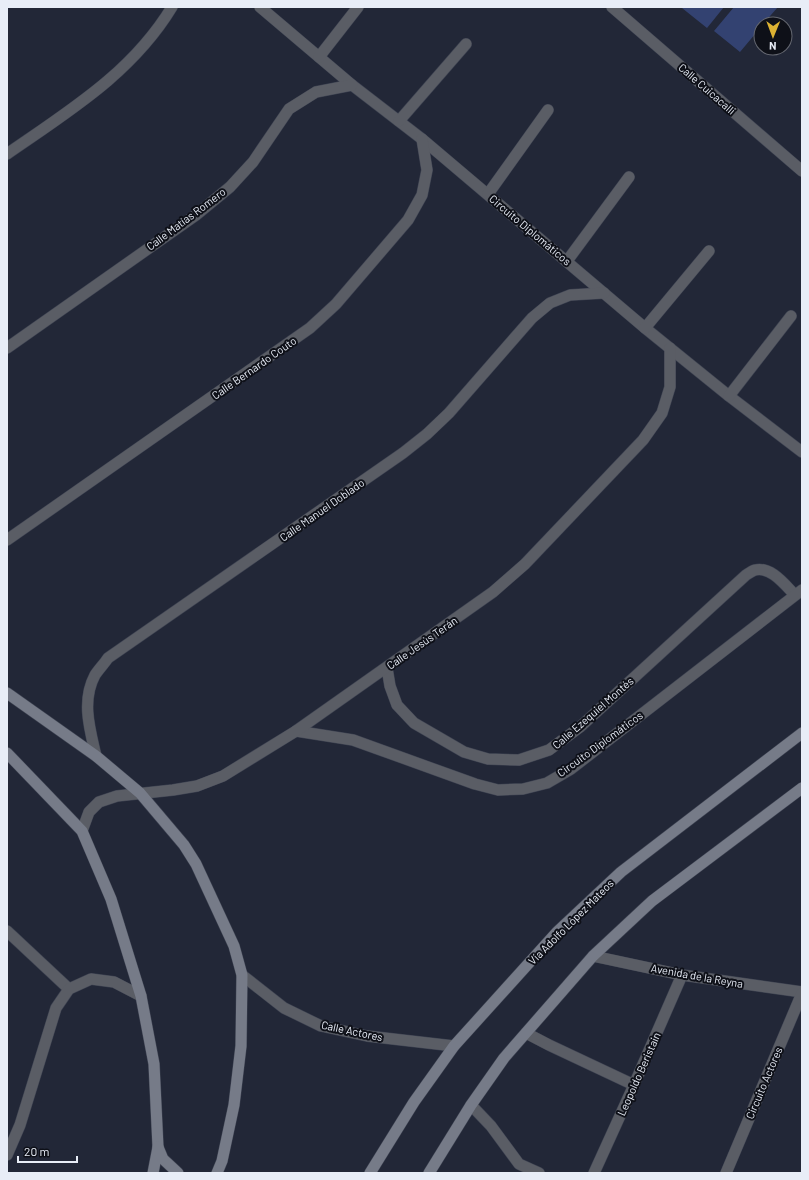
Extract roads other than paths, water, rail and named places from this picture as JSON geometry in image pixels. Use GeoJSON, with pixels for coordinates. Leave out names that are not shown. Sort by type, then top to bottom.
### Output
{"type":"FeatureCollection","features":[{"type":"Feature","properties":{"kind":"main road"},"geometry":{"type":"LineString","coordinates":[[7,693],[96,756],[140,793],[184,845],[196,864],[234,946],[242,975],[240,1046],[234,1105],[222,1161],[217,1173]]}},
{"type":"Feature","properties":{"kind":"main road","name":"Via Adolfo López Mateos"},"geometry":{"type":"LineString","coordinates":[[370,1173],[414,1102],[454,1046],[557,932],[621,872],[802,733]]}},
{"type":"Feature","properties":{"kind":"main road"},"geometry":{"type":"LineString","coordinates":[[7,753],[82,831],[111,899],[141,996],[154,1064],[158,1147],[153,1173]]}},
{"type":"Feature","properties":{"kind":"main road"},"geometry":{"type":"LineString","coordinates":[[429,1173],[471,1105],[504,1058],[593,956],[652,901],[802,788]]}},
{"type":"Feature","properties":{"kind":"main road"},"geometry":{"type":"LineString","coordinates":[[158,1147],[163,1159],[178,1173]]}},
{"type":"Feature","properties":{"kind":"main road"},"geometry":{"type":"LineString","coordinates":[[208,1173],[222,1161]]}},
{"type":"Feature","properties":{"kind":"street"},"geometry":{"type":"LineString","coordinates":[[7,154],[89,98],[117,73],[159,27],[172,7]]}},
{"type":"Feature","properties":{"kind":"street","name":"Circuito Diplomáticos"},"geometry":{"type":"LineString","coordinates":[[260,7],[319,57],[488,194],[645,328],[729,396],[802,452]]}},
{"type":"Feature","properties":{"kind":"street"},"geometry":{"type":"LineString","coordinates":[[319,57],[358,7]]}},
{"type":"Feature","properties":{"kind":"street","name":"Calle Cuicacalli"},"geometry":{"type":"LineString","coordinates":[[612,7],[802,171]]}},
{"type":"Feature","properties":{"kind":"street"},"geometry":{"type":"LineString","coordinates":[[399,121],[466,44]]}},
{"type":"Feature","properties":{"kind":"street","name":"Calle Matías Romero"},"geometry":{"type":"LineString","coordinates":[[7,348],[196,215],[230,187],[253,162],[289,109],[316,92],[352,84]]}},
{"type":"Feature","properties":{"kind":"street"},"geometry":{"type":"LineString","coordinates":[[488,194],[548,110]]}},
{"type":"Feature","properties":{"kind":"street","name":"Calle Bernardo Couto"},"geometry":{"type":"LineString","coordinates":[[7,540],[310,328],[336,304],[408,220],[422,195],[427,170],[422,139]]}},
{"type":"Feature","properties":{"kind":"street"},"geometry":{"type":"LineString","coordinates":[[567,261],[629,178]]}},
{"type":"Feature","properties":{"kind":"street"},"geometry":{"type":"LineString","coordinates":[[645,328],[709,251]]}},
{"type":"Feature","properties":{"kind":"street","name":"Calle Manuel Doblado"},"geometry":{"type":"LineString","coordinates":[[96,756],[88,718],[88,695],[95,675],[108,658],[403,453],[427,434],[449,413],[532,318],[550,303],[570,294],[604,292]]}},
{"type":"Feature","properties":{"kind":"street"},"geometry":{"type":"LineString","coordinates":[[729,396],[791,316]]}},
{"type":"Feature","properties":{"kind":"street","name":"Calle Jesús Terán"},"geometry":{"type":"LineString","coordinates":[[82,831],[89,812],[99,802],[116,796],[173,790],[203,783],[223,776],[296,732],[493,592],[525,564],[643,440],[662,413],[670,387],[670,348]]}},
{"type":"Feature","properties":{"kind":"street","name":"Calle Ezequiel Montés"},"geometry":{"type":"LineString","coordinates":[[387,668],[390,686],[397,705],[414,723],[464,752],[488,759],[519,760],[550,750],[580,727],[746,575],[756,570],[766,570],[799,592]]}},
{"type":"Feature","properties":{"kind":"street","name":"Circuito Diplomáticos"},"geometry":{"type":"LineString","coordinates":[[296,732],[353,740],[475,784],[498,790],[523,789],[547,782],[571,769],[799,592]]}},
{"type":"Feature","properties":{"kind":"street"},"geometry":{"type":"LineString","coordinates":[[7,931],[69,989]]}},
{"type":"Feature","properties":{"kind":"street","name":"Avenida de la Reyna"},"geometry":{"type":"LineString","coordinates":[[593,956],[682,975],[802,993]]}},
{"type":"Feature","properties":{"kind":"street","name":"Calle Actores"},"geometry":{"type":"LineString","coordinates":[[242,975],[284,1008],[321,1026],[367,1036],[454,1046]]}},
{"type":"Feature","properties":{"kind":"street","name":"Leopoldo Beristain"},"geometry":{"type":"LineString","coordinates":[[594,1173],[682,975]]}},
{"type":"Feature","properties":{"kind":"street"},"geometry":{"type":"LineString","coordinates":[[7,1156],[20,1125],[56,1008],[69,989],[91,979],[114,982],[141,996]]}},
{"type":"Feature","properties":{"kind":"street","name":"Circuito Actores"},"geometry":{"type":"LineString","coordinates":[[726,1173],[802,993]]}},
{"type":"Feature","properties":{"kind":"street"},"geometry":{"type":"LineString","coordinates":[[526,1033],[549,1046],[634,1085]]}},
{"type":"Feature","properties":{"kind":"street"},"geometry":{"type":"LineString","coordinates":[[471,1105],[491,1126],[517,1169],[539,1173]]}}]}
